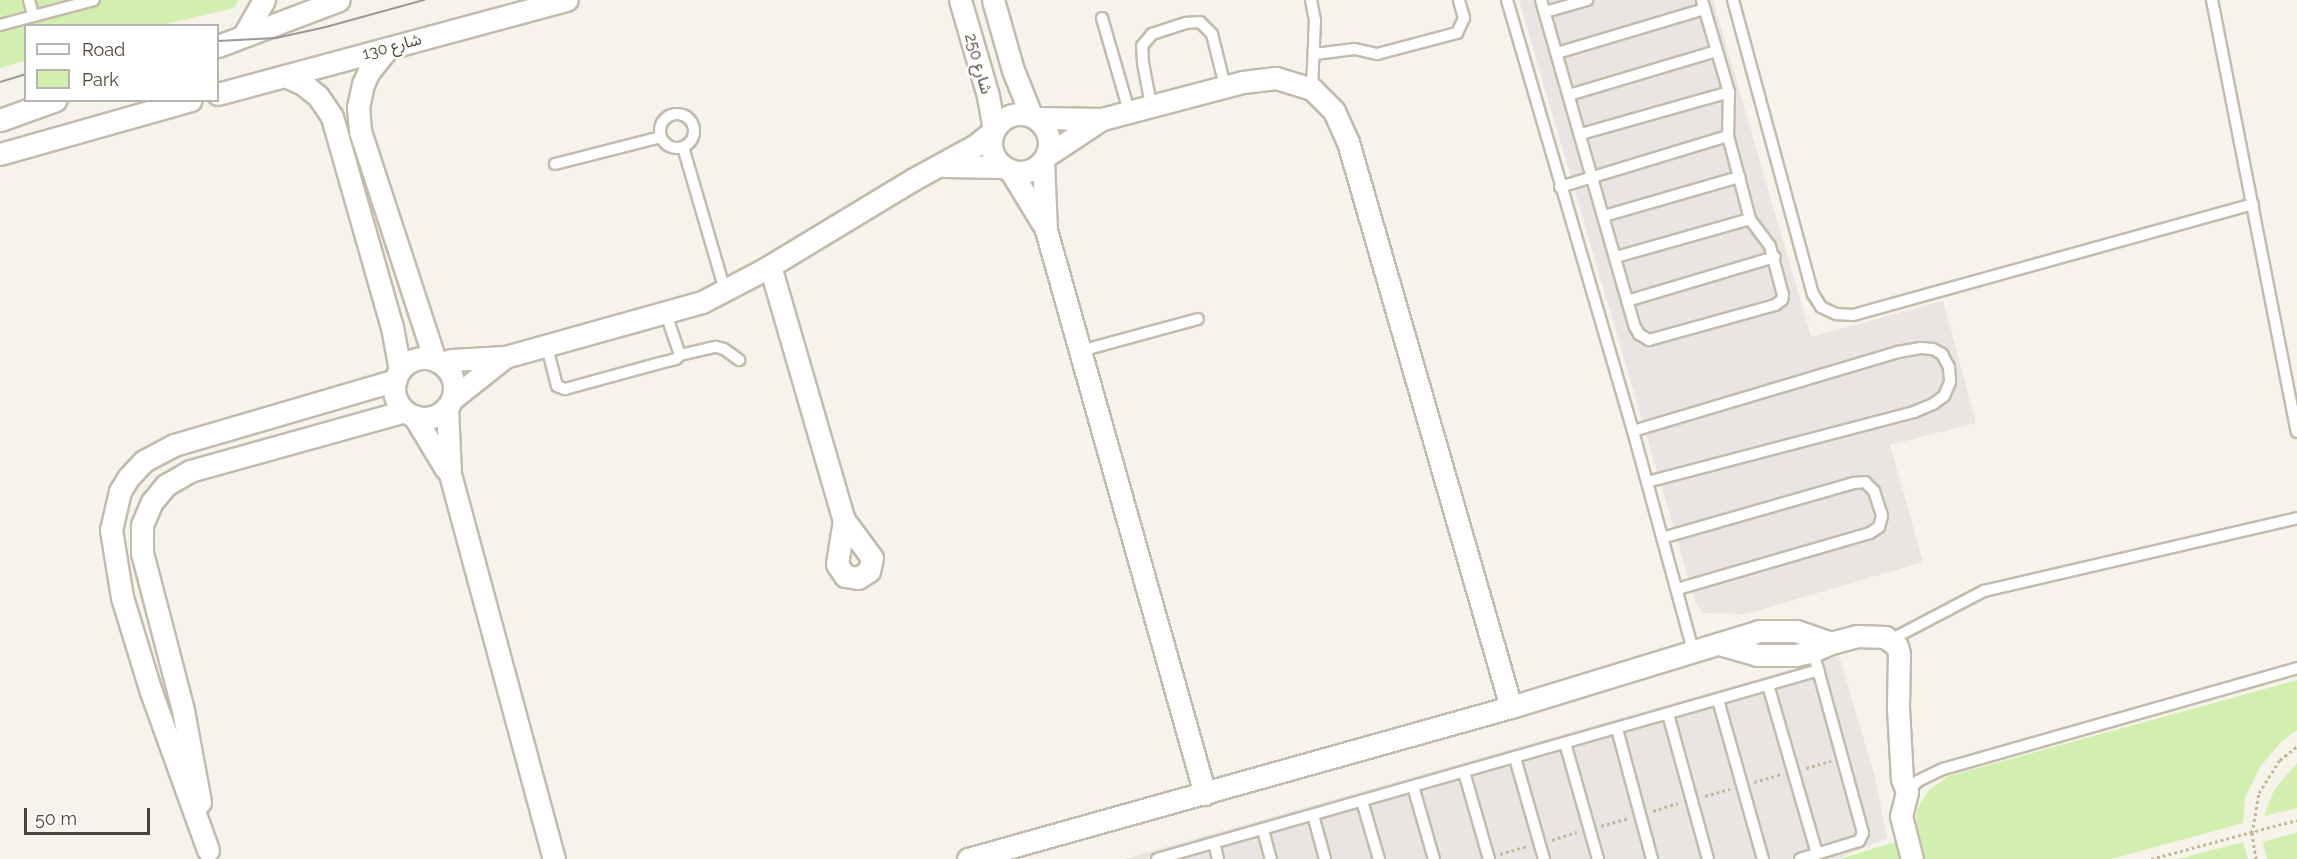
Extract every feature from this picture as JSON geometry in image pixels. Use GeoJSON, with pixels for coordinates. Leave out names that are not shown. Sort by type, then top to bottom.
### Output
{"type":"FeatureCollection","features":[{"type":"Feature","properties":{"kind":"street"},"geometry":{"type":"LineString","coordinates":[[244,35],[264,0]]}},
{"type":"Feature","properties":{"kind":"street"},"geometry":{"type":"LineString","coordinates":[[219,46],[339,0]]}},
{"type":"Feature","properties":{"kind":"street","name":"شارع 130"},"geometry":{"type":"LineString","coordinates":[[219,93],[567,0]]}},
{"type":"Feature","properties":{"kind":"street","name":"شارع 250"},"geometry":{"type":"LineString","coordinates":[[960,0],[988,96],[993,131]]}},
{"type":"Feature","properties":{"kind":"street","name":"شارع 250"},"geometry":{"type":"LineString","coordinates":[[993,0],[1013,70],[1034,116]]}},
{"type":"Feature","properties":{"kind":"street"},"geometry":{"type":"LineString","coordinates":[[388,48],[368,73],[363,84],[358,107],[360,131],[438,362],[452,378],[450,474],[554,859]]}},
{"type":"Feature","properties":{"kind":"street"},"geometry":{"type":"LineString","coordinates":[[285,76],[303,84],[318,96],[332,117],[392,327],[398,375],[396,397],[410,413],[450,474]]}},
{"type":"Feature","properties":{"kind":"street"},"geometry":{"type":"LineString","coordinates":[[940,166],[1028,171],[1102,119],[1129,111],[1225,86],[1276,78],[1312,89],[1334,111],[1348,142],[1511,707]]}},
{"type":"Feature","properties":{"kind":"street"},"geometry":{"type":"LineString","coordinates":[[0,120],[50,102]]}},
{"type":"Feature","properties":{"kind":"street"},"geometry":{"type":"LineString","coordinates":[[0,154],[184,102]]}},
{"type":"Feature","properties":{"kind":"street"},"geometry":{"type":"LineString","coordinates":[[209,855],[151,692],[122,597],[114,559],[111,530],[120,491],[128,478],[144,461],[174,445],[398,375],[419,359],[438,362],[505,357],[666,314],[725,291],[770,266],[912,180],[940,166],[993,131],[1007,116],[1019,113],[1034,116],[1102,119]]}},
{"type":"Feature","properties":{"kind":"street"},"geometry":{"type":"LineString","coordinates":[[1034,116],[1045,126],[1049,138],[1045,159],[1046,230],[1205,794]]}},
{"type":"Feature","properties":{"kind":"street"},"geometry":{"type":"LineString","coordinates":[[993,131],[993,153],[1007,169],[1046,230]]}},
{"type":"Feature","properties":{"kind":"street"},"geometry":{"type":"LineString","coordinates":[[770,266],[844,520]]}},
{"type":"Feature","properties":{"kind":"street"},"geometry":{"type":"LineString","coordinates":[[209,855],[183,710],[145,572],[141,536],[145,514],[157,494],[166,485],[190,471],[410,413],[430,417],[505,357]]}},
{"type":"Feature","properties":{"kind":"street"},"geometry":{"type":"LineString","coordinates":[[968,859],[1511,707],[1719,644],[1757,655],[1821,654],[1857,636],[1892,639],[1899,654],[1902,779],[1907,792],[1901,816],[1912,859]]}},
{"type":"Feature","properties":{"kind":"lane"},"geometry":{"type":"LineString","coordinates":[[29,0],[33,15]]}},
{"type":"Feature","properties":{"kind":"lane"},"geometry":{"type":"LineString","coordinates":[[0,25],[73,3],[94,0]]}},
{"type":"Feature","properties":{"kind":"lane"},"geometry":{"type":"LineString","coordinates":[[1311,0],[1316,20],[1312,89]]}},
{"type":"Feature","properties":{"kind":"lane"},"geometry":{"type":"LineString","coordinates":[[1315,54],[1355,49],[1377,54],[1457,33],[1464,18],[1459,0]]}},
{"type":"Feature","properties":{"kind":"lane"},"geometry":{"type":"LineString","coordinates":[[1507,0],[1633,431],[1693,651]]}},
{"type":"Feature","properties":{"kind":"lane"},"geometry":{"type":"LineString","coordinates":[[1541,0],[1605,216],[1627,301],[1639,334],[1649,340],[1775,305],[1782,300],[1784,289],[1775,257],[1770,246],[1750,219],[1728,136],[1729,92],[1704,4],[1557,53]]}},
{"type":"Feature","properties":{"kind":"lane"},"geometry":{"type":"LineString","coordinates":[[1545,12],[1587,0]]}},
{"type":"Feature","properties":{"kind":"lane"},"geometry":{"type":"LineString","coordinates":[[1733,0],[1813,294],[1821,307],[1836,315],[1853,315],[2253,204]]}},
{"type":"Feature","properties":{"kind":"lane"},"geometry":{"type":"LineString","coordinates":[[2212,0],[2297,432]]}},
{"type":"Feature","properties":{"kind":"lane"},"geometry":{"type":"LineString","coordinates":[[1102,18],[1129,111]]}},
{"type":"Feature","properties":{"kind":"lane"},"geometry":{"type":"LineString","coordinates":[[1151,105],[1142,46],[1152,34],[1186,23],[1200,22],[1212,34],[1225,86]]}},
{"type":"Feature","properties":{"kind":"lane"},"geometry":{"type":"LineString","coordinates":[[1569,95],[1717,51]]}},
{"type":"Feature","properties":{"kind":"lane"},"geometry":{"type":"LineString","coordinates":[[1581,134],[1729,92]]}},
{"type":"Feature","properties":{"kind":"lane"},"geometry":{"type":"LineString","coordinates":[[677,114],[689,119],[694,131],[693,138],[683,147],[670,147],[661,137],[660,131],[665,119],[677,114]]}},
{"type":"Feature","properties":{"kind":"lane"},"geometry":{"type":"LineString","coordinates":[[1560,187],[1728,136]]}},
{"type":"Feature","properties":{"kind":"lane"},"geometry":{"type":"LineString","coordinates":[[555,164],[661,137]]}},
{"type":"Feature","properties":{"kind":"lane"},"geometry":{"type":"LineString","coordinates":[[683,147],[725,291]]}},
{"type":"Feature","properties":{"kind":"lane"},"geometry":{"type":"LineString","coordinates":[[1605,216],[1739,177]]}},
{"type":"Feature","properties":{"kind":"lane"},"geometry":{"type":"LineString","coordinates":[[1616,257],[1750,219]]}},
{"type":"Feature","properties":{"kind":"lane"},"geometry":{"type":"LineString","coordinates":[[1627,301],[1775,257]]}},
{"type":"Feature","properties":{"kind":"lane"},"geometry":{"type":"LineString","coordinates":[[666,314],[680,355]]}},
{"type":"Feature","properties":{"kind":"lane"},"geometry":{"type":"LineString","coordinates":[[1080,351],[1197,318]]}},
{"type":"Feature","properties":{"kind":"lane"},"geometry":{"type":"LineString","coordinates":[[547,347],[557,386],[565,389],[716,346],[739,360]]}},
{"type":"Feature","properties":{"kind":"lane"},"geometry":{"type":"LineString","coordinates":[[1633,431],[1899,352],[1933,349],[1942,354],[1949,367],[1950,382],[1944,396],[1933,404],[1914,412],[1647,482]]}},
{"type":"Feature","properties":{"kind":"lane"},"geometry":{"type":"LineString","coordinates":[[1662,538],[1854,483],[1865,482],[1875,491],[1882,516],[1879,527],[1870,533],[1677,589]]}},
{"type":"Feature","properties":{"kind":"lane"},"geometry":{"type":"LineString","coordinates":[[1892,639],[1984,591],[2297,518]]}},
{"type":"Feature","properties":{"kind":"lane"},"geometry":{"type":"LineString","coordinates":[[1160,859],[1768,685],[1821,654],[1842,758],[1862,826],[1862,837],[1859,841],[1800,859]]}},
{"type":"Feature","properties":{"kind":"lane"},"geometry":{"type":"LineString","coordinates":[[1907,792],[1918,781],[1943,769],[2297,668]]}},
{"type":"Feature","properties":{"kind":"lane"},"geometry":{"type":"LineString","coordinates":[[1768,685],[1817,854]]}},
{"type":"Feature","properties":{"kind":"lane"},"geometry":{"type":"LineString","coordinates":[[1718,700],[1763,859]]}},
{"type":"Feature","properties":{"kind":"lane"},"geometry":{"type":"LineString","coordinates":[[1668,714],[1708,859]]}},
{"type":"Feature","properties":{"kind":"lane"},"geometry":{"type":"LineString","coordinates":[[1617,729],[1652,859]]}},
{"type":"Feature","properties":{"kind":"lane"},"geometry":{"type":"LineString","coordinates":[[1565,743],[1598,859]]}},
{"type":"Feature","properties":{"kind":"lane"},"geometry":{"type":"LineString","coordinates":[[1515,758],[1544,859]]}},
{"type":"Feature","properties":{"kind":"lane"},"geometry":{"type":"LineString","coordinates":[[1464,772],[1488,858]]}},
{"type":"Feature","properties":{"kind":"lane"},"geometry":{"type":"LineString","coordinates":[[1413,786],[1434,859]]}},
{"type":"Feature","properties":{"kind":"lane"},"geometry":{"type":"LineString","coordinates":[[1362,801],[1378,859]]}},
{"type":"Feature","properties":{"kind":"lane"},"geometry":{"type":"LineString","coordinates":[[1313,815],[1325,859]]}},
{"type":"Feature","properties":{"kind":"lane"},"geometry":{"type":"LineString","coordinates":[[1263,830],[1271,859]]}},
{"type":"Feature","properties":{"kind":"lane"},"geometry":{"type":"LineString","coordinates":[[1214,843],[1218,859]]}},
{"type":"Feature","properties":{"kind":"path"},"geometry":{"type":"LineString","coordinates":[[2256,859],[2252,832],[2259,794],[2268,776],[2280,760],[2297,746]]}},
{"type":"Feature","properties":{"kind":"path"},"geometry":{"type":"LineString","coordinates":[[1488,858],[1842,758]]}},
{"type":"Feature","properties":{"kind":"path"},"geometry":{"type":"LineString","coordinates":[[2151,859],[2297,820]]}},
{"type":"Feature","properties":{"kind":"green space"},"geometry":{"type":"Polygon","coordinates":[[[0,0],[239,0],[234,8],[166,24],[24,24],[24,61],[0,68],[0,0]]]}},
{"type":"Feature","properties":{"kind":"green space"},"geometry":{"type":"Polygon","coordinates":[[[2297,680],[2297,730],[2282,741],[2260,767],[2245,798],[2243,823],[2111,859],[1923,859],[1915,831],[1917,809],[1929,790],[1949,776],[2297,680]]]}},
{"type":"Feature","properties":{"kind":"green space"},"geometry":{"type":"Polygon","coordinates":[[[2297,763],[2297,808],[2264,816],[2274,790],[2297,763]]]}},
{"type":"Feature","properties":{"kind":"green space"},"geometry":{"type":"Polygon","coordinates":[[[2297,832],[2297,859],[2267,859],[2263,842],[2297,832]]]}},
{"type":"Feature","properties":{"kind":"green space"},"geometry":{"type":"Polygon","coordinates":[[[1895,842],[1900,859],[1840,859],[1888,844],[1895,842]]]}},
{"type":"Feature","properties":{"kind":"green space"},"geometry":{"type":"Polygon","coordinates":[[[2243,842],[2248,859],[2178,859],[2243,842]]]}},
{"type":"Feature","properties":{"kind":"shaded area"},"geometry":{"type":"Polygon","coordinates":[[[1519,0],[1713,0],[1811,337],[1943,301],[1976,423],[1890,445],[1923,562],[1746,614],[1703,613],[1696,604],[1519,0]]]}},
{"type":"Feature","properties":{"kind":"shaded area"},"geometry":{"type":"Polygon","coordinates":[[[1839,656],[1875,777],[1887,838],[1837,859],[1124,859],[1839,656]]]}},
{"type":"Feature","properties":{"kind":"tram line"},"geometry":{"type":"LineString","coordinates":[[219,41],[276,38],[424,0]]}},
{"type":"Feature","properties":{"kind":"tram line"},"geometry":{"type":"LineString","coordinates":[[0,82],[24,75]]}}]}
